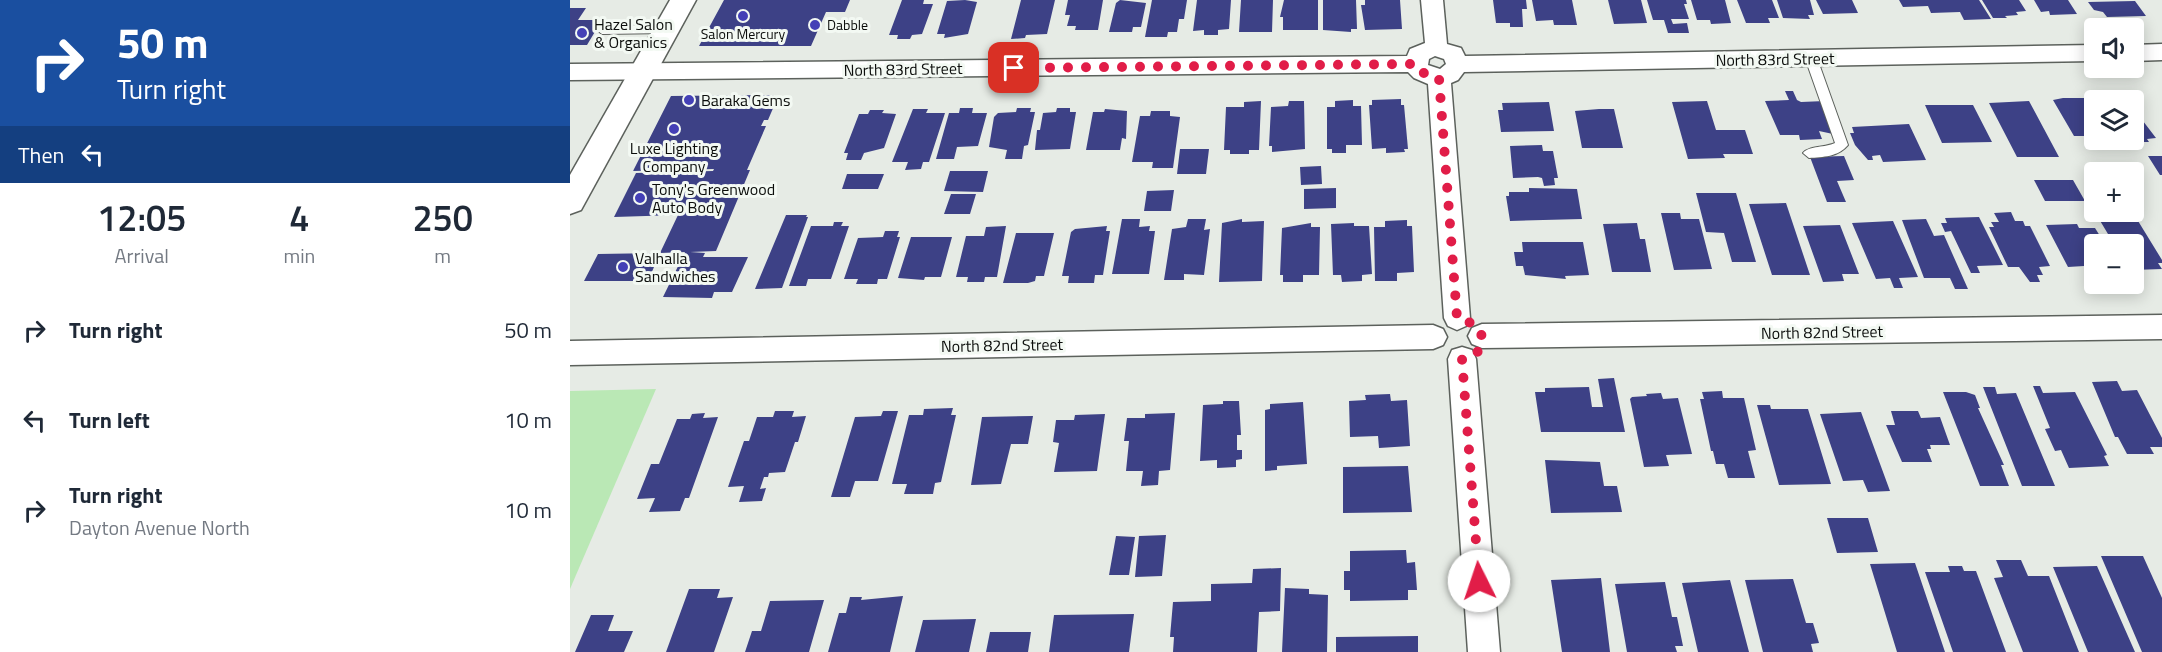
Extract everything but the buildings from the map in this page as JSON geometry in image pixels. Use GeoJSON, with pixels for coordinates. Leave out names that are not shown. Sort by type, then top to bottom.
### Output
{"type":"FeatureCollection","features":[{"type":"Feature","properties":{"kind":"street"},"geometry":{"type":"LineString","coordinates":[[570,202],[683,0]]}},
{"type":"Feature","properties":{"kind":"street"},"geometry":{"type":"LineString","coordinates":[[1432,0],[1436,48]]}},
{"type":"Feature","properties":{"kind":"street"},"geometry":{"type":"LineString","coordinates":[[1448,71],[1421,72],[1415,64],[1422,52],[1436,48],[1453,54],[1448,71],[1457,318]]}},
{"type":"Feature","properties":{"kind":"street"},"geometry":{"type":"LineString","coordinates":[[2144,53],[2162,52]]}},
{"type":"Feature","properties":{"kind":"street","name":"North 83rd Street"},"geometry":{"type":"LineString","coordinates":[[1448,71],[1811,58],[2084,54]]}},
{"type":"Feature","properties":{"kind":"street","name":"North 83rd Street"},"geometry":{"type":"LineString","coordinates":[[570,72],[1415,64]]}},
{"type":"Feature","properties":{"kind":"street"},"geometry":{"type":"LineString","coordinates":[[1457,318],[1474,324],[1482,336],[1479,351],[1462,359],[1443,355],[1434,344],[1433,337],[1444,321],[1457,318]]}},
{"type":"Feature","properties":{"kind":"street","name":"North 82nd Street"},"geometry":{"type":"LineString","coordinates":[[1482,336],[2162,327]]}},
{"type":"Feature","properties":{"kind":"street","name":"North 82nd Street"},"geometry":{"type":"LineString","coordinates":[[570,353],[1433,337]]}},
{"type":"Feature","properties":{"kind":"street"},"geometry":{"type":"LineString","coordinates":[[1462,359],[1484,652]]}},
{"type":"Feature","properties":{"kind":"lane"},"geometry":{"type":"LineString","coordinates":[[602,30],[667,29]]}},
{"type":"Feature","properties":{"kind":"lane"},"geometry":{"type":"LineString","coordinates":[[1809,153],[1829,152],[1842,145],[1811,58]]}},
{"type":"Feature","properties":{"kind":"green space"},"geometry":{"type":"Polygon","coordinates":[[[656,389],[570,589],[570,391],[656,389]]]}},
{"type":"Feature","properties":{"kind":"place","name":"Salon Mercury"},"geometry":{"type":"Point","coordinates":[743,16]}},
{"type":"Feature","properties":{"kind":"place","name":"Dabble"},"geometry":{"type":"Point","coordinates":[815,25]}},
{"type":"Feature","properties":{"kind":"place","name":"Hazel Salon & Organics"},"geometry":{"type":"Point","coordinates":[582,33]}},
{"type":"Feature","properties":{"kind":"place","name":"Baraka Gems"},"geometry":{"type":"Point","coordinates":[689,100]}},
{"type":"Feature","properties":{"kind":"place","name":"Luxe Lighting Company"},"geometry":{"type":"Point","coordinates":[674,129]}},
{"type":"Feature","properties":{"kind":"place","name":"Tony's Greenwood Auto Body"},"geometry":{"type":"Point","coordinates":[640,198]}},
{"type":"Feature","properties":{"kind":"place","name":"Valhalla Sandwiches"},"geometry":{"type":"Point","coordinates":[623,267]}},
{"type":"Feature","properties":{"kind":"route"},"geometry":{"type":"LineString","coordinates":[[1014,68],[1415,64],[1426,75],[1439,78],[1457,318],[1474,324],[1482,336],[1479,351],[1473,356],[1462,359],[1479,581]]}}]}
